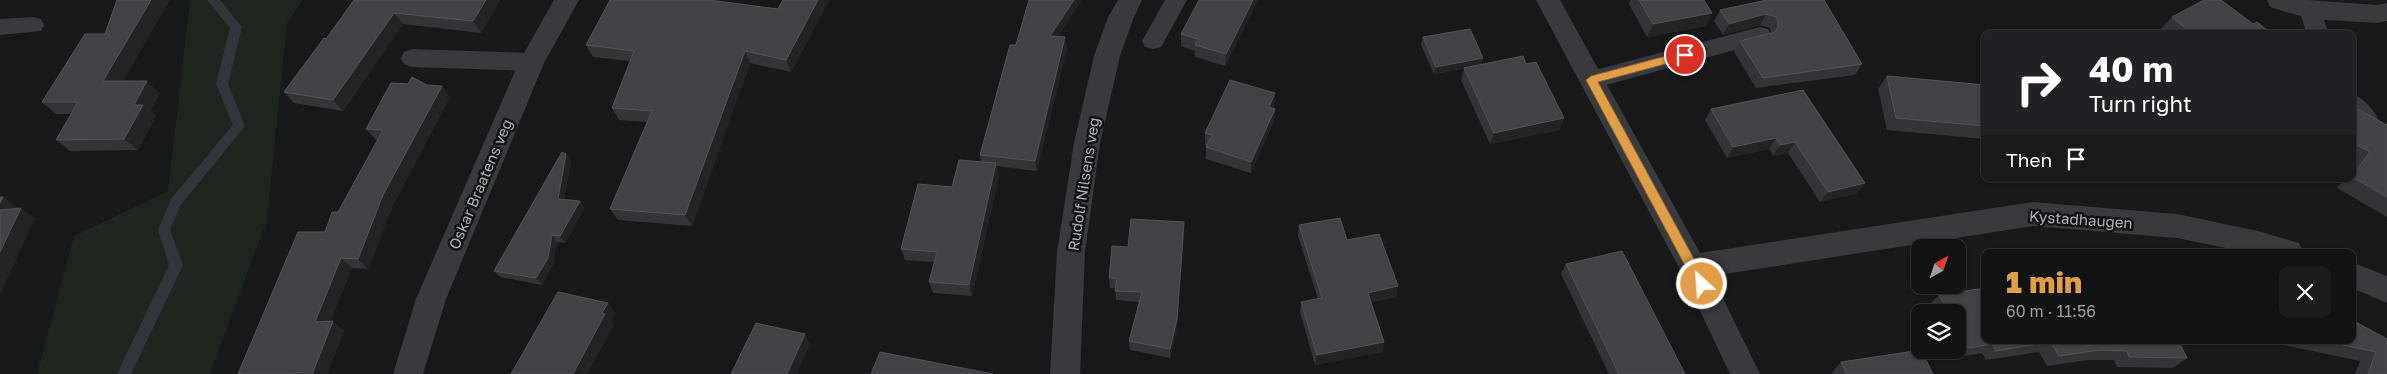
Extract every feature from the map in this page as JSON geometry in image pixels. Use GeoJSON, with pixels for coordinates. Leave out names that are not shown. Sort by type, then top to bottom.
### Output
{"type":"FeatureCollection","features":[{"type":"Feature","properties":{"kind":"street","name":"Oskar Braatens veg"},"geometry":{"type":"LineString","coordinates":[[408,374],[431,299],[532,62],[567,0]]}},
{"type":"Feature","properties":{"kind":"street","name":"Rudolf Nilsens veg"},"geometry":{"type":"LineString","coordinates":[[1065,374],[1071,252],[1087,143],[1107,56],[1121,17],[1130,0]]}},
{"type":"Feature","properties":{"kind":"street"},"geometry":{"type":"LineString","coordinates":[[1548,0],[1693,267],[1745,374]]}},
{"type":"Feature","properties":{"kind":"street"},"geometry":{"type":"LineString","coordinates":[[2279,0],[2310,10],[2377,14],[2387,12]]}},
{"type":"Feature","properties":{"kind":"street","name":"Kystadhaugen"},"geometry":{"type":"LineString","coordinates":[[1693,267],[2033,214],[2177,226],[2258,242],[2280,249]]}},
{"type":"Feature","properties":{"kind":"street"},"geometry":{"type":"LineString","coordinates":[[2356,276],[2387,290]]}},
{"type":"Feature","properties":{"kind":"lane"},"geometry":{"type":"LineString","coordinates":[[1152,41],[1176,0]]}},
{"type":"Feature","properties":{"kind":"lane"},"geometry":{"type":"LineString","coordinates":[[2310,10],[2317,30]]}},
{"type":"Feature","properties":{"kind":"lane"},"geometry":{"type":"LineString","coordinates":[[0,27],[33,25]]}},
{"type":"Feature","properties":{"kind":"lane"},"geometry":{"type":"LineString","coordinates":[[1591,80],[1760,35]]}},
{"type":"Feature","properties":{"kind":"lane"},"geometry":{"type":"LineString","coordinates":[[412,58],[532,62]]}},
{"type":"Feature","properties":{"kind":"lane"},"geometry":{"type":"LineString","coordinates":[[2356,108],[2368,122]]}},
{"type":"Feature","properties":{"kind":"shaded area"},"geometry":{"type":"Polygon","coordinates":[[[190,0],[303,0],[287,23],[267,220],[210,374],[37,374],[74,236],[168,191],[190,0]]]}},
{"type":"Feature","properties":{"kind":"building"},"geometry":{"type":"Polygon","coordinates":[[[117,0],[151,0],[103,81],[147,81],[134,105],[143,105],[124,139],[56,140],[78,102],[42,102],[85,34],[105,34],[117,0]]]}},
{"type":"Feature","properties":{"kind":"building"},"geometry":{"type":"Polygon","coordinates":[[[354,0],[486,0],[473,21],[394,13],[333,100],[284,92],[354,0]]]}},
{"type":"Feature","properties":{"kind":"building"},"geometry":{"type":"Polygon","coordinates":[[[610,0],[709,0],[778,9],[783,0],[818,0],[786,60],[745,51],[685,215],[610,209],[652,111],[612,108],[634,51],[586,45],[610,0]]]}},
{"type":"Feature","properties":{"kind":"building"},"geometry":{"type":"Polygon","coordinates":[[[1029,0],[1074,0],[1050,36],[1065,37],[1035,161],[980,155],[1010,45],[1016,45],[1029,0]]]}},
{"type":"Feature","properties":{"kind":"building"},"geometry":{"type":"Polygon","coordinates":[[[1199,0],[1253,0],[1226,54],[1195,45],[1198,39],[1181,34],[1199,0]]]}},
{"type":"Feature","properties":{"kind":"building"},"geometry":{"type":"Polygon","coordinates":[[[1639,0],[1704,0],[1712,13],[1653,24],[1639,0]]]}},
{"type":"Feature","properties":{"kind":"building"},"geometry":{"type":"Polygon","coordinates":[[[1767,0],[1824,0],[1862,64],[1763,78],[1740,41],[1775,32],[1779,25],[1776,17],[1766,14],[1729,24],[1720,10],[1767,0]]]}},
{"type":"Feature","properties":{"kind":"building"},"geometry":{"type":"Polygon","coordinates":[[[2204,0],[2221,0],[2253,24],[2257,22],[2267,30],[2188,30],[2172,17],[2204,0]]]}},
{"type":"Feature","properties":{"kind":"building"},"geometry":{"type":"Polygon","coordinates":[[[1470,29],[1483,58],[1436,67],[1423,37],[1470,29]]]}},
{"type":"Feature","properties":{"kind":"building"},"geometry":{"type":"Polygon","coordinates":[[[1523,56],[1526,64],[1536,62],[1564,118],[1494,133],[1464,68],[1523,56]]]}},
{"type":"Feature","properties":{"kind":"building"},"geometry":{"type":"Polygon","coordinates":[[[1887,76],[1981,85],[1981,126],[1896,118],[1887,76]]]}},
{"type":"Feature","properties":{"kind":"building"},"geometry":{"type":"Polygon","coordinates":[[[412,77],[427,85],[442,86],[383,195],[358,259],[341,258],[315,322],[333,321],[313,372],[295,374],[238,374],[298,232],[325,232],[332,212],[338,212],[383,130],[366,129],[391,83],[408,84],[412,77]]]}},
{"type":"Feature","properties":{"kind":"building"},"geometry":{"type":"Polygon","coordinates":[[[1230,80],[1275,93],[1269,107],[1275,109],[1251,162],[1206,147],[1212,135],[1205,133],[1230,80]]]}},
{"type":"Feature","properties":{"kind":"building"},"geometry":{"type":"Polygon","coordinates":[[[1803,90],[1865,183],[1828,192],[1795,142],[1780,145],[1776,138],[1733,147],[1711,109],[1803,90]]]}},
{"type":"Feature","properties":{"kind":"building"},"geometry":{"type":"Polygon","coordinates":[[[2356,108],[2387,125],[2387,197],[2356,179],[2356,171],[2370,152],[2356,144],[2356,108]]]}},
{"type":"Feature","properties":{"kind":"building"},"geometry":{"type":"Polygon","coordinates":[[[562,152],[566,154],[558,199],[580,201],[560,236],[552,235],[548,258],[536,278],[494,271],[562,152]]]}},
{"type":"Feature","properties":{"kind":"building"},"geometry":{"type":"Polygon","coordinates":[[[959,160],[996,163],[969,285],[929,282],[937,252],[901,249],[918,184],[952,187],[959,160]]]}},
{"type":"Feature","properties":{"kind":"building"},"geometry":{"type":"Polygon","coordinates":[[[21,208],[0,252],[0,210],[21,208]]]}},
{"type":"Feature","properties":{"kind":"building"},"geometry":{"type":"Polygon","coordinates":[[[1340,218],[1347,240],[1379,234],[1398,286],[1368,293],[1384,342],[1317,355],[1301,302],[1322,298],[1299,225],[1340,218]]]}},
{"type":"Feature","properties":{"kind":"building"},"geometry":{"type":"Polygon","coordinates":[[[1131,219],[1184,222],[1177,319],[1170,349],[1129,341],[1142,292],[1115,291],[1117,278],[1109,278],[1112,246],[1128,247],[1131,219]]]}},
{"type":"Feature","properties":{"kind":"building"},"geometry":{"type":"Polygon","coordinates":[[[1622,251],[1685,374],[1619,374],[1566,264],[1622,251]]]}},
{"type":"Feature","properties":{"kind":"building"},"geometry":{"type":"Polygon","coordinates":[[[1981,289],[1981,344],[1993,344],[1968,348],[1966,344],[1966,304],[1944,304],[1939,295],[1966,294],[1966,291],[1981,289]]]}},
{"type":"Feature","properties":{"kind":"building"},"geometry":{"type":"Polygon","coordinates":[[[558,292],[608,303],[602,313],[605,314],[573,374],[511,374],[558,292]]]}},
{"type":"Feature","properties":{"kind":"building"},"geometry":{"type":"Polygon","coordinates":[[[2356,322],[2387,339],[2387,374],[2368,374],[2376,352],[2339,344],[2356,344],[2356,322]]]}},
{"type":"Feature","properties":{"kind":"building"},"geometry":{"type":"Polygon","coordinates":[[[756,323],[805,334],[787,374],[731,374],[756,323]]]}},
{"type":"Feature","properties":{"kind":"building"},"geometry":{"type":"Polygon","coordinates":[[[1993,344],[2039,344],[1996,351],[1993,344]]]}},
{"type":"Feature","properties":{"kind":"building"},"geometry":{"type":"Polygon","coordinates":[[[2052,344],[2180,344],[2187,358],[2129,357],[2127,351],[2100,350],[2059,356],[2052,344]]]}},
{"type":"Feature","properties":{"kind":"building"},"geometry":{"type":"Polygon","coordinates":[[[880,352],[993,374],[871,374],[880,352]]]}},
{"type":"Feature","properties":{"kind":"building"},"geometry":{"type":"Polygon","coordinates":[[[1911,352],[1911,359],[1926,359],[1933,374],[1847,374],[1841,362],[1911,352]]]}},
{"type":"Feature","properties":{"kind":"waterway"},"geometry":{"type":"LineString","coordinates":[[124,374],[176,265],[164,230],[175,203],[239,126],[222,84],[236,27],[213,0]]}},
{"type":"Feature","properties":{"kind":"route"},"geometry":{"type":"LineString","coordinates":[[1685,55],[1591,80],[1702,284]]}}]}
